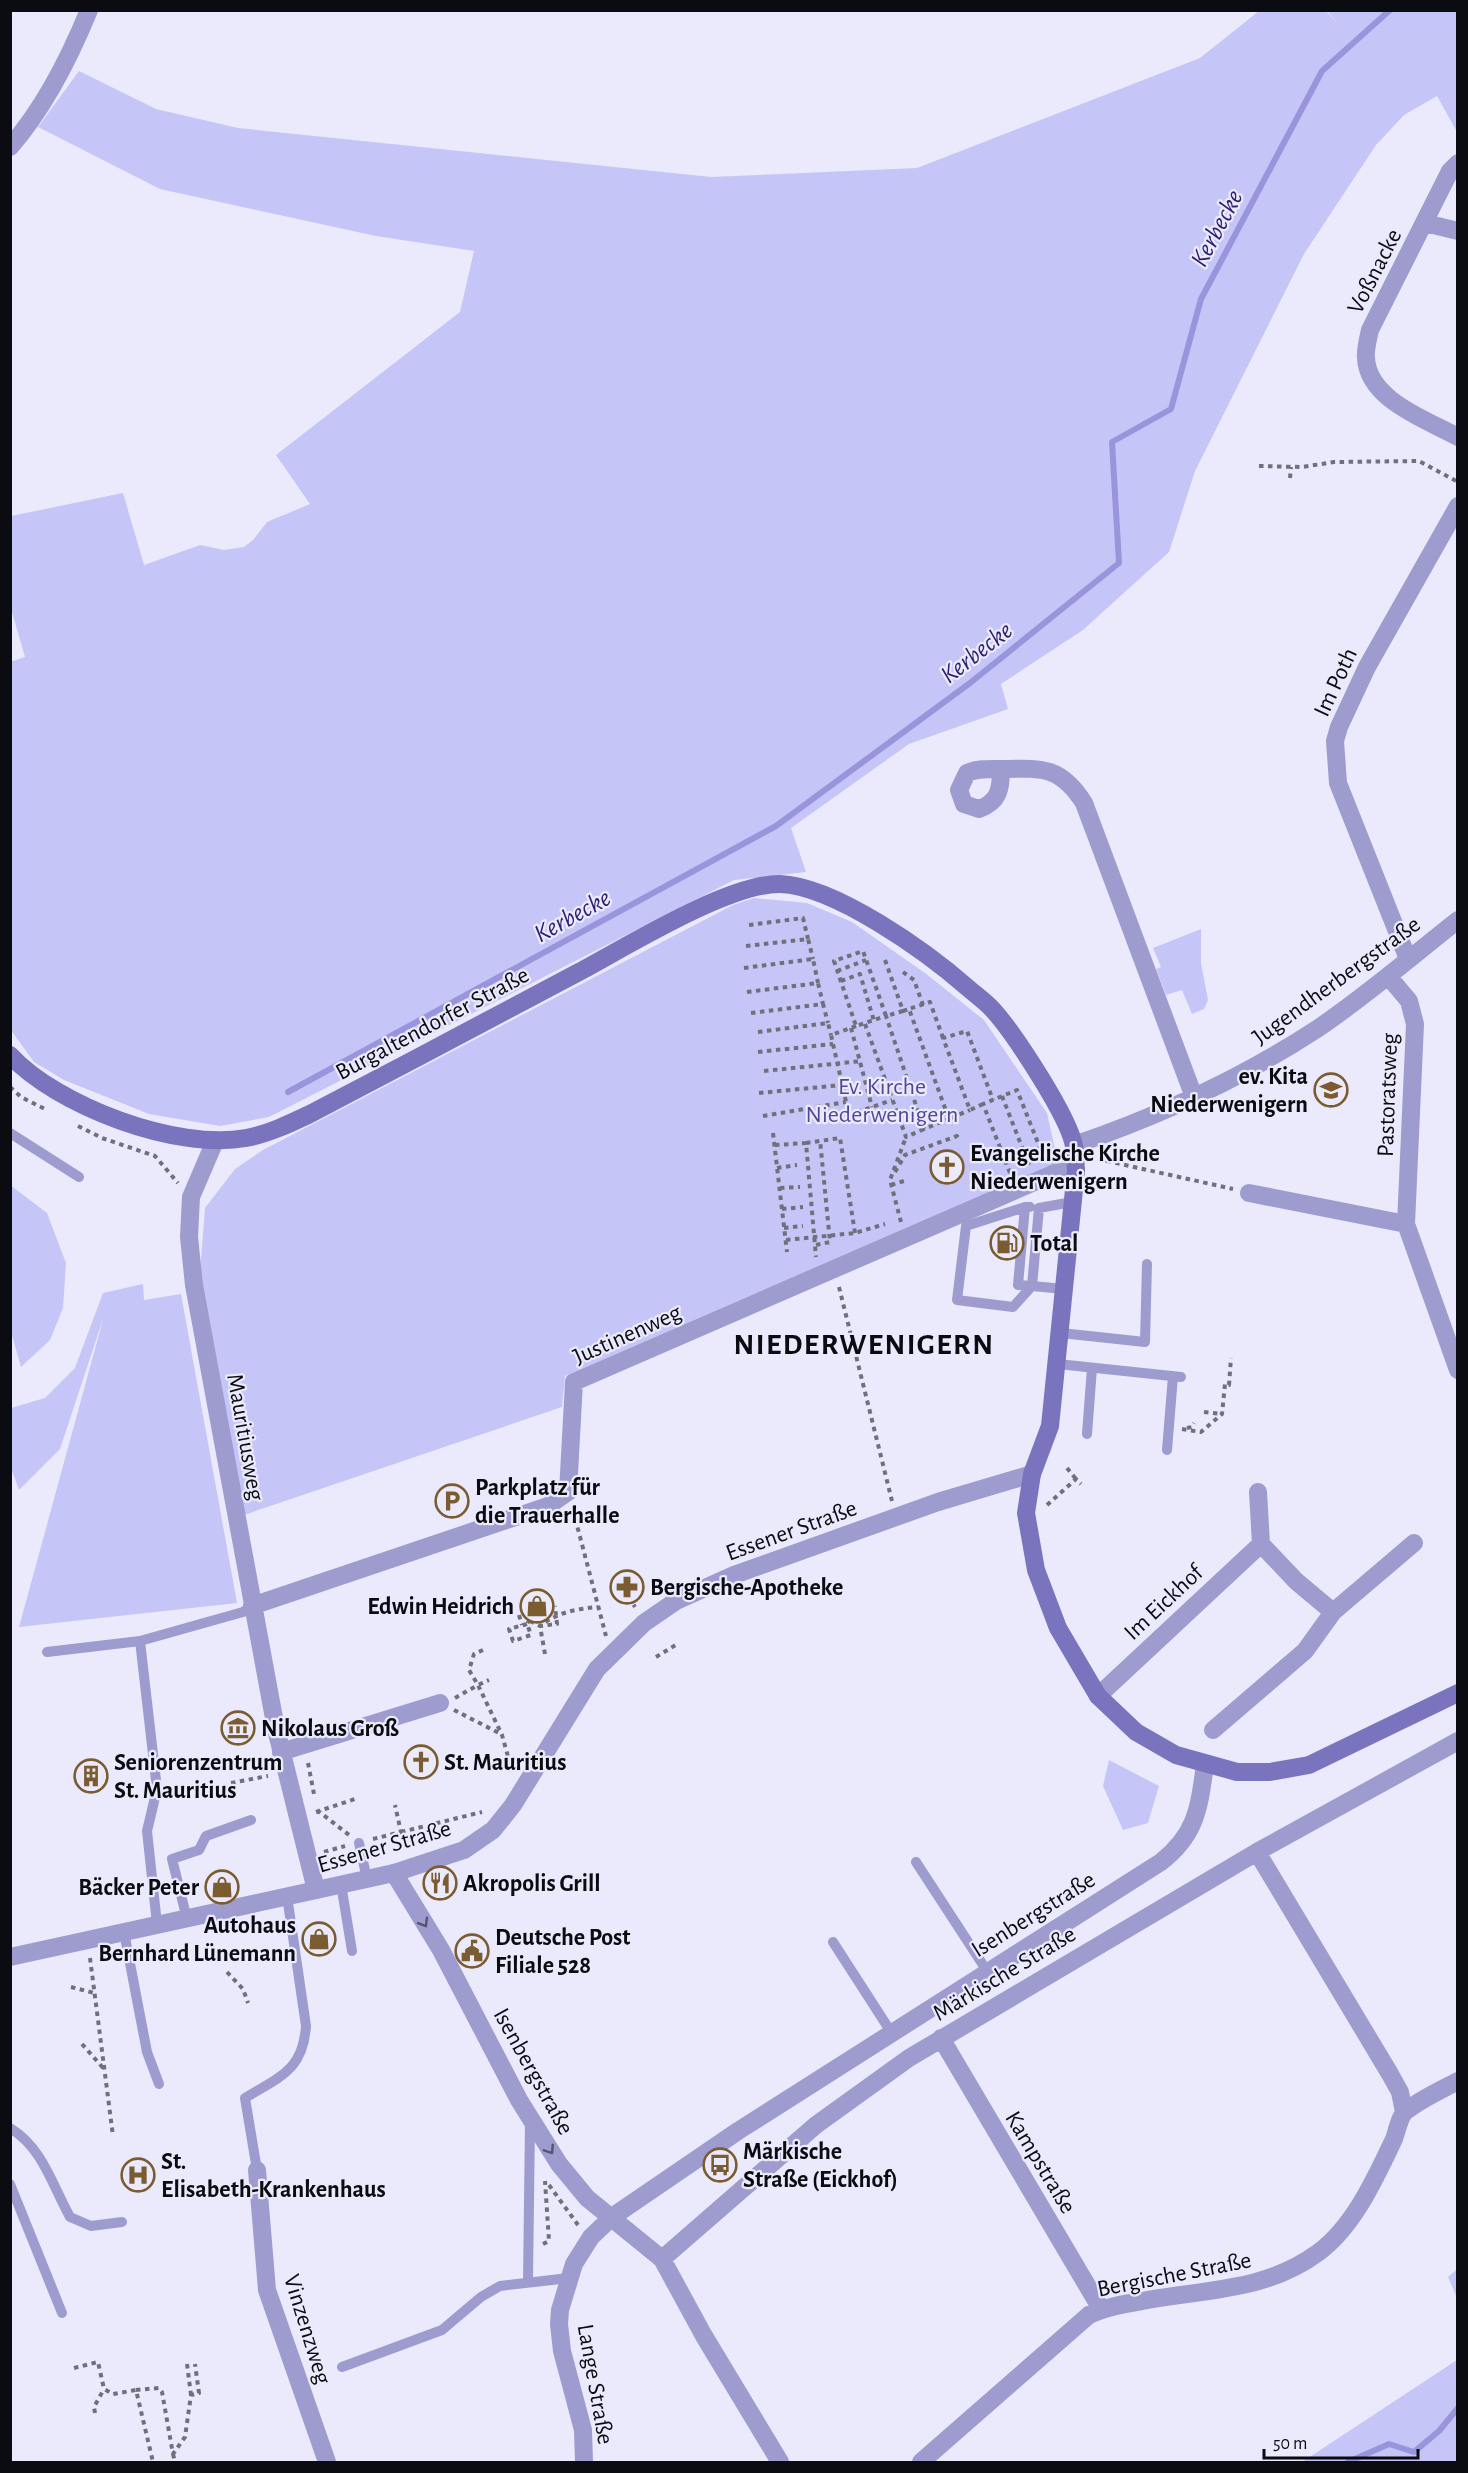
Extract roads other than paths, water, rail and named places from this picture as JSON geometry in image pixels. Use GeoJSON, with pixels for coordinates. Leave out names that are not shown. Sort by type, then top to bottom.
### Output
{"type":"FeatureCollection","features":[{"type":"Feature","properties":{"kind":"main road","name":"Burgaltendorfer Straße"},"geometry":{"type":"LineString","coordinates":[[10,1055],[46,1085],[88,1106],[168,1135],[215,1141],[246,1138],[286,1125],[669,924],[738,891],[780,884],[810,889],[844,903],[949,971],[992,1009],[1007,1027],[1062,1114],[1074,1145],[1076,1170],[1050,1426],[1032,1474],[1027,1512],[1036,1570],[1058,1628],[1098,1696],[1136,1732],[1176,1755],[1205,1765]]}},
{"type":"Feature","properties":{"kind":"main road"},"geometry":{"type":"LineString","coordinates":[[1205,1765],[1237,1772],[1270,1772],[1310,1765],[1458,1692]]}},
{"type":"Feature","properties":{"kind":"street"},"geometry":{"type":"LineString","coordinates":[[10,147],[25,131],[69,59],[89,10]]}},
{"type":"Feature","properties":{"kind":"street","name":"Voßnacke"},"geometry":{"type":"LineString","coordinates":[[1458,163],[1450,171],[1370,330],[1366,358],[1372,380],[1391,400],[1458,437]]}},
{"type":"Feature","properties":{"kind":"street","name":"Voßnacke"},"geometry":{"type":"LineString","coordinates":[[1425,223],[1458,231]]}},
{"type":"Feature","properties":{"kind":"street","name":"Im Poth"},"geometry":{"type":"LineString","coordinates":[[1408,959],[1338,783],[1335,741],[1339,727],[1367,668],[1458,506]]}},
{"type":"Feature","properties":{"kind":"street"},"geometry":{"type":"LineString","coordinates":[[1001,769],[1050,771],[1070,784],[1084,803],[1194,1097]]}},
{"type":"Feature","properties":{"kind":"street","name":"Jugendherbergstraße"},"geometry":{"type":"LineString","coordinates":[[1074,1145],[1194,1097],[1258,1065],[1308,1034],[1388,976],[1458,920]]}},
{"type":"Feature","properties":{"kind":"street","name":"Pastoratsweg"},"geometry":{"type":"LineString","coordinates":[[1388,976],[1409,1001],[1415,1024],[1406,1224],[1458,1370]]}},
{"type":"Feature","properties":{"kind":"street","name":"Mauritiusweg"},"geometry":{"type":"LineString","coordinates":[[215,1141],[191,1197],[189,1237],[194,1285],[280,1748],[316,1890]]}},
{"type":"Feature","properties":{"kind":"street","name":"Justinenweg"},"geometry":{"type":"LineString","coordinates":[[252,1606],[548,1506],[568,1492],[574,1382],[1055,1173],[1076,1170]]}},
{"type":"Feature","properties":{"kind":"street"},"geometry":{"type":"LineString","coordinates":[[1249,1192],[1406,1224]]}},
{"type":"Feature","properties":{"kind":"street","name":"Essener Straße"},"geometry":{"type":"LineString","coordinates":[[10,1957],[394,1873],[464,1850],[493,1830],[516,1800],[582,1689],[610,1654],[644,1623],[676,1601],[706,1586],[896,1517],[1032,1474]]}},
{"type":"Feature","properties":{"kind":"street"},"geometry":{"type":"LineString","coordinates":[[1258,1492],[1261,1544],[1296,1581],[1333,1612]]}},
{"type":"Feature","properties":{"kind":"street"},"geometry":{"type":"LineString","coordinates":[[1213,1730],[1305,1651],[1333,1612],[1414,1543]]}},
{"type":"Feature","properties":{"kind":"street","name":"Im Eickhof"},"geometry":{"type":"LineString","coordinates":[[1098,1696],[1261,1544]]}},
{"type":"Feature","properties":{"kind":"street"},"geometry":{"type":"LineString","coordinates":[[280,1748],[304,1744],[448,1700]]}},
{"type":"Feature","properties":{"kind":"street","name":"Märkische Straße"},"geometry":{"type":"LineString","coordinates":[[662,2259],[816,2125],[941,2038],[1257,1852],[1458,1741]]}},
{"type":"Feature","properties":{"kind":"street","name":"Isenbergstraße"},"geometry":{"type":"LineString","coordinates":[[585,2246],[612,2217],[698,2157],[1171,1855],[1195,1821],[1205,1765]]}},
{"type":"Feature","properties":{"kind":"street"},"geometry":{"type":"LineString","coordinates":[[1257,1852],[1390,2074],[1400,2092],[1404,2112],[1458,2081]]}},
{"type":"Feature","properties":{"kind":"street","name":"Isenbergstraße"},"geometry":{"type":"LineString","coordinates":[[394,1873],[441,1950],[530,2118],[571,2179],[587,2198],[612,2217]]}},
{"type":"Feature","properties":{"kind":"street","name":"Kampstraße"},"geometry":{"type":"LineString","coordinates":[[941,2038],[1101,2309]]}},
{"type":"Feature","properties":{"kind":"street","name":"Bergische Straße"},"geometry":{"type":"LineString","coordinates":[[921,2463],[1080,2322],[1101,2309],[1170,2295],[1252,2285],[1272,2279],[1307,2260],[1338,2234],[1354,2211],[1393,2141],[1404,2112]]}},
{"type":"Feature","properties":{"kind":"street","name":"Vinzenzweg"},"geometry":{"type":"LineString","coordinates":[[257,2170],[267,2290],[327,2463]]}},
{"type":"Feature","properties":{"kind":"street"},"geometry":{"type":"LineString","coordinates":[[612,2217],[662,2259],[704,2336],[780,2463]]}},
{"type":"Feature","properties":{"kind":"street","name":"Lange Straße"},"geometry":{"type":"LineString","coordinates":[[584,2463],[583,2430],[560,2338],[560,2310],[569,2278],[585,2246]]}},
{"type":"Feature","properties":{"kind":"lane"},"geometry":{"type":"LineString","coordinates":[[10,1133],[79,1177]]}},
{"type":"Feature","properties":{"kind":"lane"},"geometry":{"type":"LineString","coordinates":[[1039,1208],[1032,1286],[1013,1307],[957,1300],[966,1226],[1025,1207],[1039,1208],[1072,1202]]}},
{"type":"Feature","properties":{"kind":"lane"},"geometry":{"type":"LineString","coordinates":[[1025,1207],[1018,1285],[1064,1289]]}},
{"type":"Feature","properties":{"kind":"lane"},"geometry":{"type":"LineString","coordinates":[[1060,1333],[1145,1342],[1147,1264]]}},
{"type":"Feature","properties":{"kind":"lane"},"geometry":{"type":"LineString","coordinates":[[1058,1364],[1177,1377],[1167,1450]]}},
{"type":"Feature","properties":{"kind":"lane"},"geometry":{"type":"LineString","coordinates":[[1087,1434],[1092,1368]]}},
{"type":"Feature","properties":{"kind":"lane"},"geometry":{"type":"LineString","coordinates":[[48,1652],[140,1641],[243,1612],[252,1606]]}},
{"type":"Feature","properties":{"kind":"lane"},"geometry":{"type":"LineString","coordinates":[[140,1641],[157,1789],[147,1831],[157,1924]]}},
{"type":"Feature","properties":{"kind":"lane"},"geometry":{"type":"LineString","coordinates":[[187,1919],[172,1859],[199,1850],[206,1836],[251,1820]]}},
{"type":"Feature","properties":{"kind":"lane"},"geometry":{"type":"LineString","coordinates":[[359,1843],[367,1879]]}},
{"type":"Feature","properties":{"kind":"lane"},"geometry":{"type":"LineString","coordinates":[[916,1862],[987,1971]]}},
{"type":"Feature","properties":{"kind":"lane"},"geometry":{"type":"LineString","coordinates":[[341,1884],[352,1951]]}},
{"type":"Feature","properties":{"kind":"lane"},"geometry":{"type":"LineString","coordinates":[[257,2170],[245,2098],[294,2067],[300,2058],[305,2042],[306,2026],[287,1896]]}},
{"type":"Feature","properties":{"kind":"lane"},"geometry":{"type":"LineString","coordinates":[[124,1932],[147,2052],[159,2084]]}},
{"type":"Feature","properties":{"kind":"lane"},"geometry":{"type":"LineString","coordinates":[[833,1942],[891,2032]]}},
{"type":"Feature","properties":{"kind":"lane"},"geometry":{"type":"LineString","coordinates":[[528,2281],[530,2118]]}},
{"type":"Feature","properties":{"kind":"lane"},"geometry":{"type":"LineString","coordinates":[[10,2128],[28,2139],[70,2217],[91,2226],[122,2222]]}},
{"type":"Feature","properties":{"kind":"lane"},"geometry":{"type":"LineString","coordinates":[[10,2184],[62,2313]]}},
{"type":"Feature","properties":{"kind":"lane"},"geometry":{"type":"LineString","coordinates":[[342,2367],[442,2330],[488,2292],[500,2286],[569,2278]]}},
{"type":"Feature","properties":{"kind":"waterway","name":"Kerbecke"},"geometry":{"type":"LineString","coordinates":[[288,1092],[776,826],[970,683],[1119,563],[1112,442],[1171,409],[1201,299],[1322,71],[1390,10]]}},
{"type":"Feature","properties":{"kind":"waterway"},"geometry":{"type":"LineString","coordinates":[[1348,2462],[1389,2444],[1414,2452],[1439,2431],[1458,2408]]}},
{"type":"Feature","properties":{"kind":"place","name":"ev. Kita Niederwenigern"},"geometry":{"type":"Point","coordinates":[1331,1090]}},
{"type":"Feature","properties":{"kind":"place","name":"Evangelische Kirche Niederwenigern"},"geometry":{"type":"Point","coordinates":[947,1167]}},
{"type":"Feature","properties":{"kind":"place","name":"Total"},"geometry":{"type":"Point","coordinates":[1007,1243]}},
{"type":"Feature","properties":{"kind":"place","name":"Parkplatz für die Trauerhalle"},"geometry":{"type":"Point","coordinates":[452,1501]}},
{"type":"Feature","properties":{"kind":"place","name":"Bergische-Apotheke"},"geometry":{"type":"Point","coordinates":[627,1587]}},
{"type":"Feature","properties":{"kind":"place","name":"Edwin Heidrich"},"geometry":{"type":"Point","coordinates":[537,1606]}},
{"type":"Feature","properties":{"kind":"place","name":"Nikolaus Groß"},"geometry":{"type":"Point","coordinates":[238,1728]}},
{"type":"Feature","properties":{"kind":"place","name":"St. Mauritius"},"geometry":{"type":"Point","coordinates":[421,1762]}},
{"type":"Feature","properties":{"kind":"place","name":"Seniorenzentrum St. Mauritius"},"geometry":{"type":"Point","coordinates":[91,1776]}},
{"type":"Feature","properties":{"kind":"place","name":"Akropolis Grill"},"geometry":{"type":"Point","coordinates":[440,1883]}},
{"type":"Feature","properties":{"kind":"place","name":"Bäcker Peter"},"geometry":{"type":"Point","coordinates":[222,1887]}},
{"type":"Feature","properties":{"kind":"place","name":"Autohaus Bernhard Lünemann"},"geometry":{"type":"Point","coordinates":[319,1939]}},
{"type":"Feature","properties":{"kind":"place","name":"Deutsche Post Filiale 528"},"geometry":{"type":"Point","coordinates":[472,1951]}},
{"type":"Feature","properties":{"kind":"place","name":"Märkische Straße (Eickhof)"},"geometry":{"type":"Point","coordinates":[720,2165]}},
{"type":"Feature","properties":{"kind":"place","name":"St. Elisabeth-Krankenhaus"},"geometry":{"type":"Point","coordinates":[138,2175]}},
{"type":"Feature","properties":{"kind":"district","name":"NIEDERWENIGERN"},"geometry":{"type":"Point","coordinates":[864,1344]}},
{"type":"Feature","properties":{"kind":"park label","name":"Ev. Kirche Niederwenigern"},"geometry":{"type":"Point","coordinates":[882,1100]}}]}
